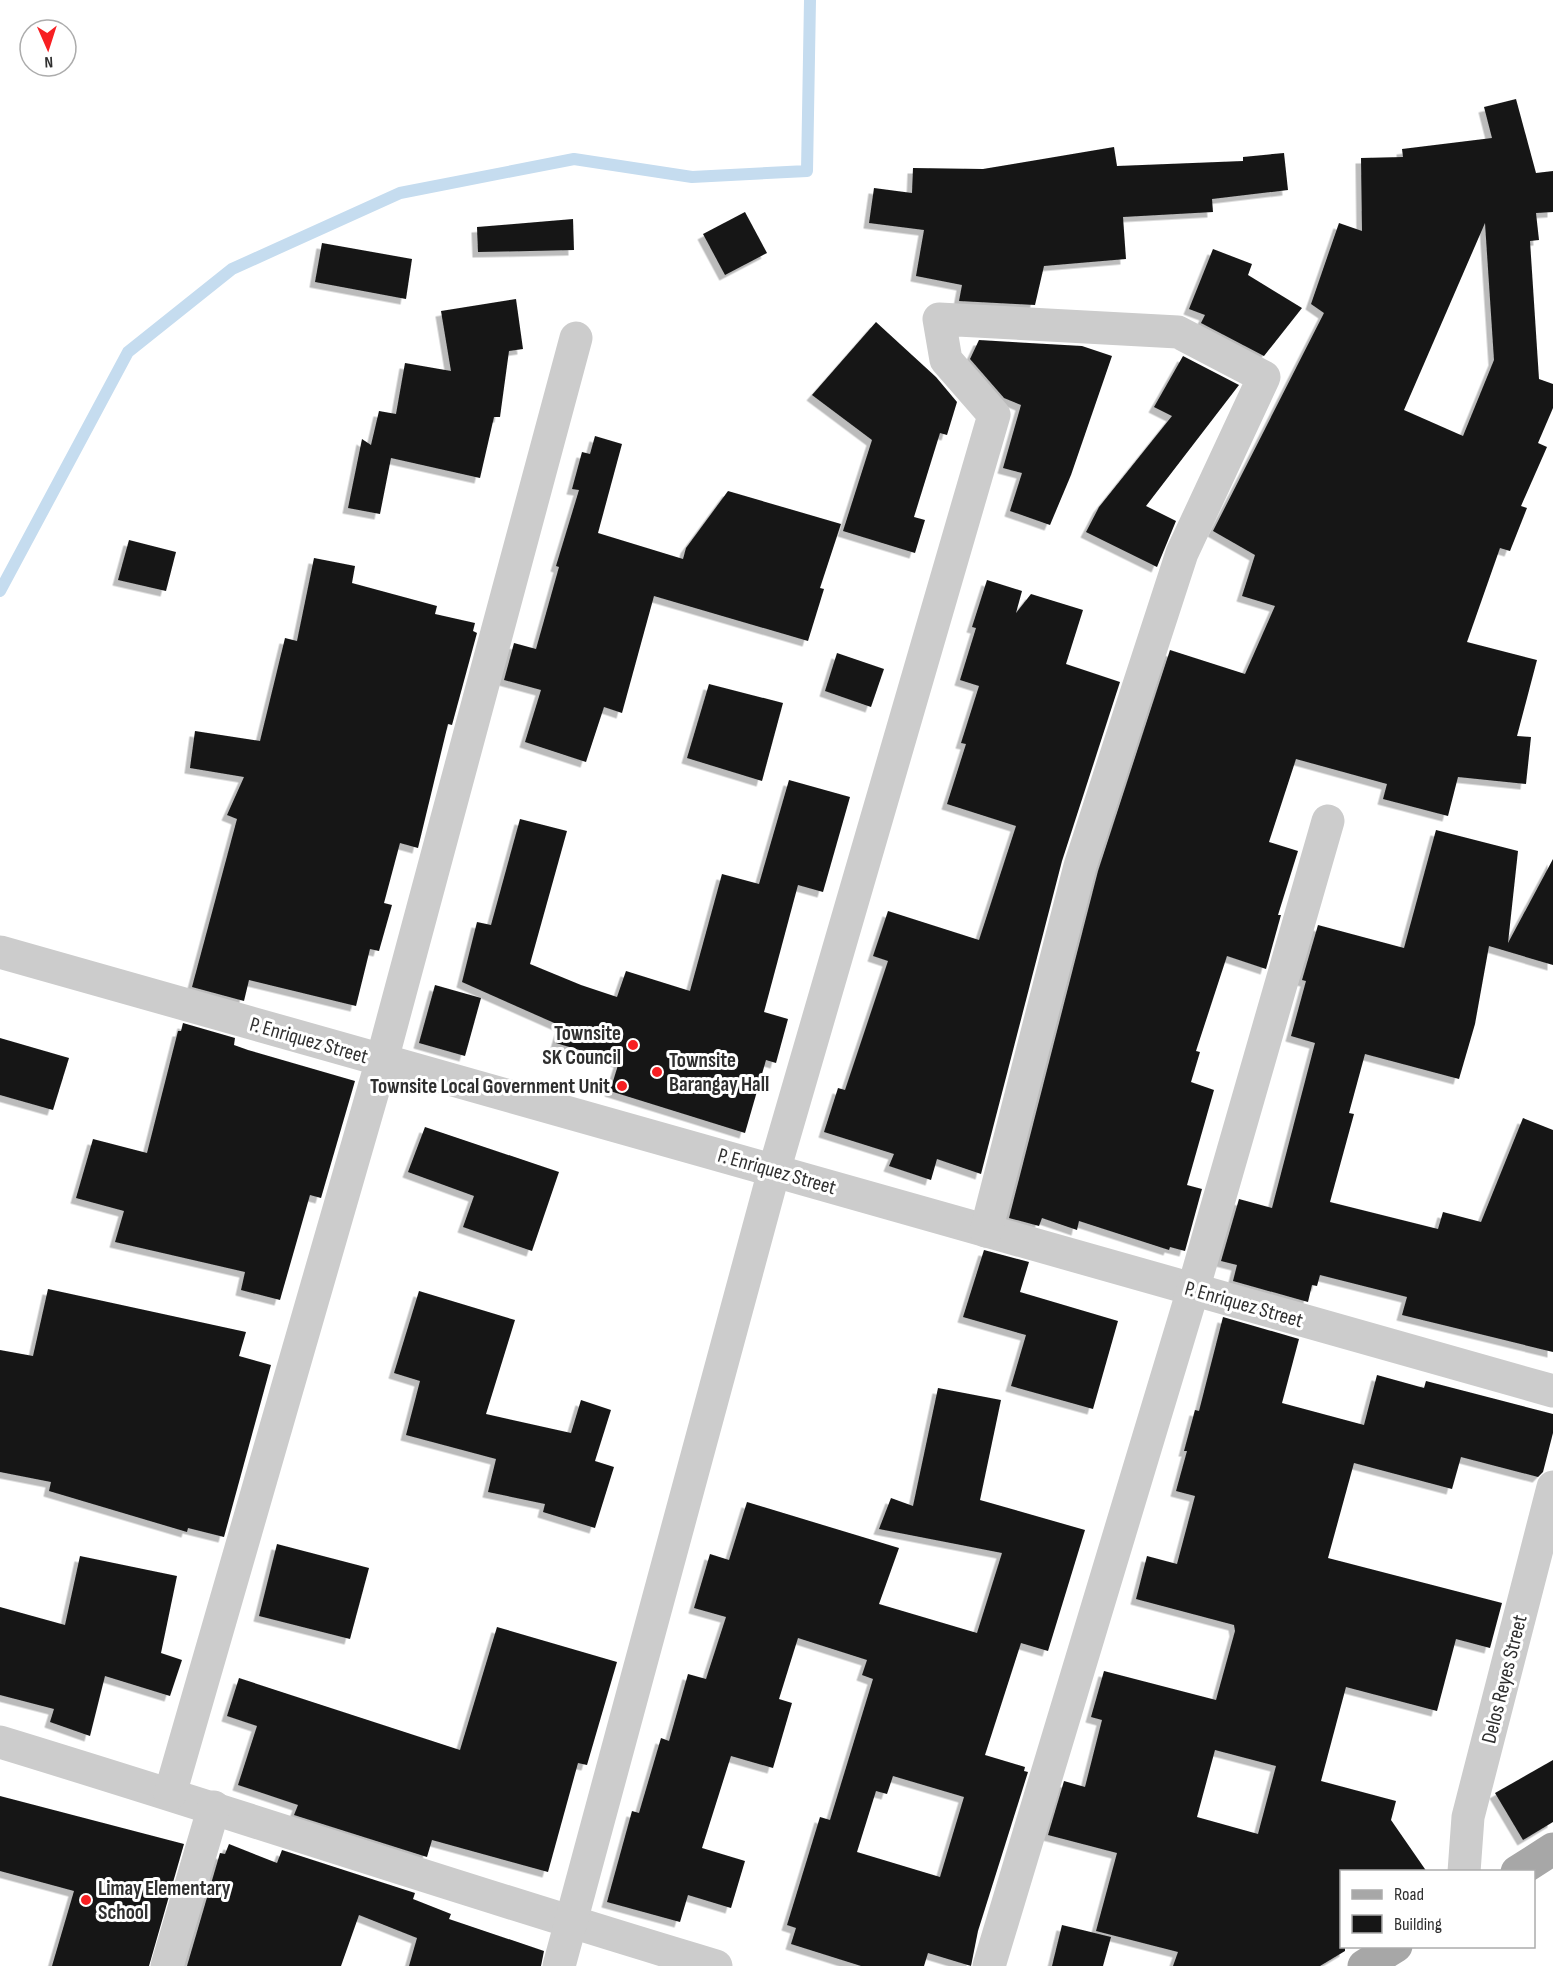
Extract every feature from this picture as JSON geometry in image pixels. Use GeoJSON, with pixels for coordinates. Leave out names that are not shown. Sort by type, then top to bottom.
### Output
{"type":"FeatureCollection","features":[{"type":"Feature","properties":{"kind":"main road"},"geometry":{"type":"LineString","coordinates":[[1520,1870],[1553,1849]]}},
{"type":"Feature","properties":{"kind":"main road"},"geometry":{"type":"LineString","coordinates":[[1364,1966],[1394,1948]]}},
{"type":"Feature","properties":{"kind":"street"},"geometry":{"type":"LineString","coordinates":[[559,1966],[774,1170],[994,416],[946,360],[939,319],[1178,332],[1264,377],[1182,553],[1080,866],[986,1231]]}},
{"type":"Feature","properties":{"kind":"street"},"geometry":{"type":"LineString","coordinates":[[170,1794],[382,1060],[576,338]]}},
{"type":"Feature","properties":{"kind":"street"},"geometry":{"type":"LineString","coordinates":[[989,1966],[1194,1290],[1328,821]]}},
{"type":"Feature","properties":{"kind":"street","name":"P. Enriquez Street"},"geometry":{"type":"LineString","coordinates":[[1,954],[1553,1391]]}},
{"type":"Feature","properties":{"kind":"street","name":"Delos Reyes Street"},"geometry":{"type":"LineString","coordinates":[[1464,1870],[1468,1817],[1553,1487]]}},
{"type":"Feature","properties":{"kind":"street"},"geometry":{"type":"LineString","coordinates":[[0,1742],[214,1807],[571,1923],[717,1966]]}},
{"type":"Feature","properties":{"kind":"street"},"geometry":{"type":"LineString","coordinates":[[167,1966],[214,1807]]}},
{"type":"Feature","properties":{"kind":"building"},"geometry":{"type":"Polygon","coordinates":[[[1516,99],[1536,173],[1553,171],[1553,212],[1536,213],[1539,240],[1530,241],[1539,379],[1553,384],[1553,408],[1538,443],[1547,447],[1521,506],[1527,508],[1510,551],[1500,548],[1467,642],[1537,660],[1517,736],[1531,737],[1526,784],[1458,777],[1448,816],[1383,799],[1387,784],[1296,759],[1269,842],[1298,851],[1278,915],[1281,915],[1266,969],[1227,956],[1196,1051],[1200,1052],[1191,1082],[1214,1090],[1187,1185],[1202,1189],[1185,1251],[1170,1247],[1169,1250],[1079,1221],[1077,1230],[1042,1218],[1039,1226],[1009,1218],[1098,871],[1170,650],[1245,674],[1275,606],[1242,596],[1255,555],[1213,531],[1324,313],[1311,304],[1339,223],[1362,231],[1361,158],[1403,157],[1402,149],[1492,138],[1484,107],[1516,99]],[[1485,223],[1404,410],[1463,436],[1494,360],[1485,223]]]}},
{"type":"Feature","properties":{"kind":"building"},"geometry":{"type":"Polygon","coordinates":[[[1114,147],[1117,166],[1243,161],[1243,157],[1284,153],[1288,190],[1212,199],[1213,212],[1123,217],[1126,259],[1044,266],[1035,305],[959,301],[962,285],[916,276],[924,230],[869,223],[874,188],[912,193],[913,168],[983,169],[1114,147]]]}},
{"type":"Feature","properties":{"kind":"building"},"geometry":{"type":"Polygon","coordinates":[[[745,212],[767,253],[725,275],[703,234],[745,212]]]}},
{"type":"Feature","properties":{"kind":"building"},"geometry":{"type":"Polygon","coordinates":[[[573,219],[574,250],[478,252],[477,227],[573,219]]]}},
{"type":"Feature","properties":{"kind":"building"},"geometry":{"type":"Polygon","coordinates":[[[322,243],[412,259],[406,299],[315,282],[322,243]]]}},
{"type":"Feature","properties":{"kind":"building"},"geometry":{"type":"Polygon","coordinates":[[[1213,249],[1252,264],[1248,275],[1302,308],[1264,356],[1201,323],[1205,315],[1189,309],[1213,249]]]}},
{"type":"Feature","properties":{"kind":"building"},"geometry":{"type":"Polygon","coordinates":[[[516,299],[523,349],[509,351],[500,417],[494,417],[480,478],[391,458],[380,514],[348,508],[362,439],[371,445],[379,411],[396,414],[405,363],[451,371],[441,311],[516,299]]]}},
{"type":"Feature","properties":{"kind":"building"},"geometry":{"type":"Polygon","coordinates":[[[876,322],[936,377],[957,402],[947,435],[940,433],[914,517],[925,520],[915,553],[843,531],[872,440],[812,395],[876,322]]]}},
{"type":"Feature","properties":{"kind":"building"},"geometry":{"type":"Polygon","coordinates":[[[979,340],[1082,346],[1112,356],[1071,475],[1050,525],[1010,511],[1022,473],[1003,468],[1021,405],[1004,398],[970,359],[979,340]]]}},
{"type":"Feature","properties":{"kind":"building"},"geometry":{"type":"Polygon","coordinates":[[[1183,356],[1239,385],[1146,506],[1176,521],[1157,567],[1086,532],[1099,507],[1172,416],[1154,407],[1183,356]]]}},
{"type":"Feature","properties":{"kind":"building"},"geometry":{"type":"Polygon","coordinates":[[[595,436],[622,444],[598,533],[683,559],[686,548],[728,491],[841,524],[820,588],[824,589],[808,641],[654,596],[622,713],[604,707],[586,762],[525,742],[541,690],[504,680],[514,643],[536,649],[559,567],[556,566],[579,490],[572,489],[582,452],[590,454],[595,436]]]}},
{"type":"Feature","properties":{"kind":"building"},"geometry":{"type":"Polygon","coordinates":[[[129,540],[176,552],[166,591],[118,580],[129,540]]]}},
{"type":"Feature","properties":{"kind":"building"},"geometry":{"type":"Polygon","coordinates":[[[314,558],[355,566],[352,583],[437,606],[435,614],[475,623],[473,631],[477,633],[452,725],[448,724],[418,848],[400,843],[384,903],[392,905],[379,951],[370,949],[356,1006],[249,980],[244,1001],[192,987],[237,819],[227,815],[244,777],[190,768],[195,731],[260,741],[285,638],[297,641],[314,558]]]}},
{"type":"Feature","properties":{"kind":"building"},"geometry":{"type":"Polygon","coordinates":[[[987,580],[1022,591],[1016,613],[1031,594],[1083,610],[1066,664],[1120,682],[1062,861],[981,1174],[937,1159],[931,1180],[889,1166],[894,1154],[824,1132],[838,1088],[845,1090],[888,961],[873,956],[888,911],[979,940],[1016,826],[947,804],[966,744],[961,743],[979,686],[960,680],[976,628],[972,627],[987,580]]]}},
{"type":"Feature","properties":{"kind":"building"},"geometry":{"type":"Polygon","coordinates":[[[837,653],[884,669],[871,707],[825,691],[837,653]]]}},
{"type":"Feature","properties":{"kind":"building"},"geometry":{"type":"Polygon","coordinates":[[[709,684],[783,703],[762,781],[687,758],[709,684]]]}},
{"type":"Feature","properties":{"kind":"building"},"geometry":{"type":"Polygon","coordinates":[[[789,780],[850,797],[823,892],[798,885],[764,1012],[788,1019],[776,1063],[766,1060],[745,1133],[610,1091],[619,1062],[556,1043],[561,1026],[462,982],[477,922],[491,925],[520,819],[567,831],[530,964],[617,997],[626,971],[690,991],[722,874],[759,884],[789,780]]]}},
{"type":"Feature","properties":{"kind":"building"},"geometry":{"type":"Polygon","coordinates":[[[1436,830],[1518,851],[1508,943],[1553,859],[1553,965],[1489,946],[1475,1024],[1459,1079],[1365,1054],[1349,1113],[1354,1114],[1330,1202],[1438,1229],[1443,1212],[1481,1222],[1523,1118],[1553,1130],[1553,1352],[1402,1315],[1407,1297],[1320,1275],[1317,1286],[1312,1285],[1308,1302],[1233,1281],[1237,1265],[1221,1261],[1239,1199],[1272,1208],[1315,1043],[1291,1036],[1306,981],[1302,980],[1318,925],[1404,948],[1436,830]]]}},
{"type":"Feature","properties":{"kind":"building"},"geometry":{"type":"Polygon","coordinates":[[[435,985],[481,998],[465,1056],[419,1043],[435,985]]]}},
{"type":"Feature","properties":{"kind":"building"},"geometry":{"type":"Polygon","coordinates":[[[183,1023],[235,1038],[234,1045],[248,1050],[355,1081],[321,1198],[310,1195],[280,1300],[241,1290],[245,1272],[115,1242],[124,1211],[76,1198],[93,1139],[147,1153],[178,1031],[181,1031],[183,1023]]]}},
{"type":"Feature","properties":{"kind":"building"},"geometry":{"type":"Polygon","coordinates":[[[0,1038],[69,1058],[53,1110],[0,1095],[0,1038]]]}},
{"type":"Feature","properties":{"kind":"building"},"geometry":{"type":"Polygon","coordinates":[[[425,1127],[559,1172],[532,1251],[463,1227],[474,1196],[408,1172],[425,1127]]]}},
{"type":"Feature","properties":{"kind":"building"},"geometry":{"type":"Polygon","coordinates":[[[984,1250],[1029,1262],[1020,1292],[1118,1321],[1093,1409],[1011,1386],[1026,1335],[963,1317],[984,1250]]]}},
{"type":"Feature","properties":{"kind":"building"},"geometry":{"type":"Polygon","coordinates":[[[48,1289],[246,1332],[239,1356],[271,1365],[224,1537],[188,1528],[187,1532],[49,1491],[51,1482],[0,1472],[0,1350],[33,1356],[48,1289]]]}},
{"type":"Feature","properties":{"kind":"building"},"geometry":{"type":"Polygon","coordinates":[[[419,1291],[515,1320],[486,1414],[571,1433],[581,1400],[611,1410],[595,1461],[614,1467],[595,1528],[543,1512],[545,1504],[488,1492],[496,1459],[406,1435],[420,1381],[394,1373],[419,1291]]]}},
{"type":"Feature","properties":{"kind":"building"},"geometry":{"type":"Polygon","coordinates":[[[1223,1317],[1299,1339],[1282,1403],[1364,1425],[1377,1375],[1424,1388],[1426,1381],[1553,1414],[1553,1433],[1543,1472],[1538,1477],[1461,1457],[1452,1489],[1354,1463],[1328,1558],[1502,1603],[1490,1648],[1456,1639],[1437,1711],[1346,1687],[1321,1781],[1396,1801],[1391,1820],[1426,1870],[1340,1870],[1340,1948],[1345,1948],[1345,1951],[1320,1966],[1173,1966],[1178,1952],[1096,1931],[1117,1853],[1048,1835],[1064,1781],[1085,1787],[1102,1720],[1091,1717],[1104,1671],[1216,1700],[1235,1631],[1234,1625],[1136,1599],[1147,1556],[1177,1564],[1195,1496],[1176,1491],[1195,1410],[1199,1411],[1223,1317]],[[1215,1750],[1197,1817],[1258,1834],[1276,1766],[1215,1750]]]}},
{"type":"Feature","properties":{"kind":"building"},"geometry":{"type":"Polygon","coordinates":[[[938,1388],[1001,1400],[980,1500],[1085,1530],[1048,1651],[1021,1643],[985,1755],[1025,1767],[1024,1771],[1028,1772],[978,1931],[971,1966],[928,1953],[924,1966],[861,1966],[791,1944],[796,1928],[787,1925],[820,1817],[830,1820],[873,1679],[862,1675],[867,1660],[798,1638],[779,1699],[792,1703],[773,1768],[731,1756],[702,1848],[745,1861],[731,1908],[688,1895],[680,1922],[607,1902],[632,1811],[639,1813],[661,1738],[669,1741],[688,1674],[706,1679],[726,1617],[694,1608],[710,1554],[729,1560],[747,1502],[899,1548],[879,1604],[977,1633],[1002,1553],[879,1529],[891,1498],[913,1506],[938,1388]],[[893,1776],[887,1794],[876,1791],[857,1852],[940,1877],[964,1797],[893,1776]]]}},
{"type":"Feature","properties":{"kind":"building"},"geometry":{"type":"Polygon","coordinates":[[[277,1544],[369,1568],[350,1639],[259,1616],[277,1544]]]}},
{"type":"Feature","properties":{"kind":"building"},"geometry":{"type":"Polygon","coordinates":[[[80,1556],[177,1576],[161,1653],[182,1660],[170,1696],[105,1676],[90,1736],[50,1722],[54,1709],[0,1695],[0,1607],[65,1625],[80,1556]]]}},
{"type":"Feature","properties":{"kind":"building"},"geometry":{"type":"Polygon","coordinates":[[[497,1627],[617,1662],[587,1765],[578,1763],[548,1872],[432,1840],[427,1857],[294,1815],[298,1805],[238,1785],[257,1726],[227,1716],[239,1678],[460,1750],[497,1627]]]}},
{"type":"Feature","properties":{"kind":"building"},"geometry":{"type":"Polygon","coordinates":[[[1553,1760],[1553,1822],[1523,1840],[1495,1793],[1553,1760]]]}},
{"type":"Feature","properties":{"kind":"building","name":"Limay Elementary School"},"geometry":{"type":"Polygon","coordinates":[[[0,1796],[184,1844],[149,1966],[52,1966],[74,1891],[0,1871],[0,1796]]]}},
{"type":"Feature","properties":{"kind":"building"},"geometry":{"type":"Polygon","coordinates":[[[229,1844],[277,1863],[282,1850],[415,1893],[413,1899],[451,1914],[449,1919],[544,1951],[541,1966],[409,1966],[417,1938],[359,1915],[341,1966],[187,1966],[220,1853],[225,1854],[229,1844]]]}},
{"type":"Feature","properties":{"kind":"building"},"geometry":{"type":"Polygon","coordinates":[[[1062,1925],[1111,1937],[1103,1966],[1052,1966],[1062,1925]]]}},
{"type":"Feature","properties":{"kind":"waterway"},"geometry":{"type":"LineString","coordinates":[[0,591],[128,352],[232,269],[400,193],[574,159],[692,177],[807,171],[810,0]]}},
{"type":"Feature","properties":{"kind":"place","name":"Townsite SK Council"},"geometry":{"type":"Point","coordinates":[633,1045]}},
{"type":"Feature","properties":{"kind":"place","name":"Townsite Barangay Hall"},"geometry":{"type":"Point","coordinates":[657,1072]}},
{"type":"Feature","properties":{"kind":"place","name":"Townsite Local Government Unit"},"geometry":{"type":"Point","coordinates":[622,1086]}},
{"type":"Feature","properties":{"kind":"place","name":"Limay Elementary School"},"geometry":{"type":"Point","coordinates":[86,1900]}}]}
